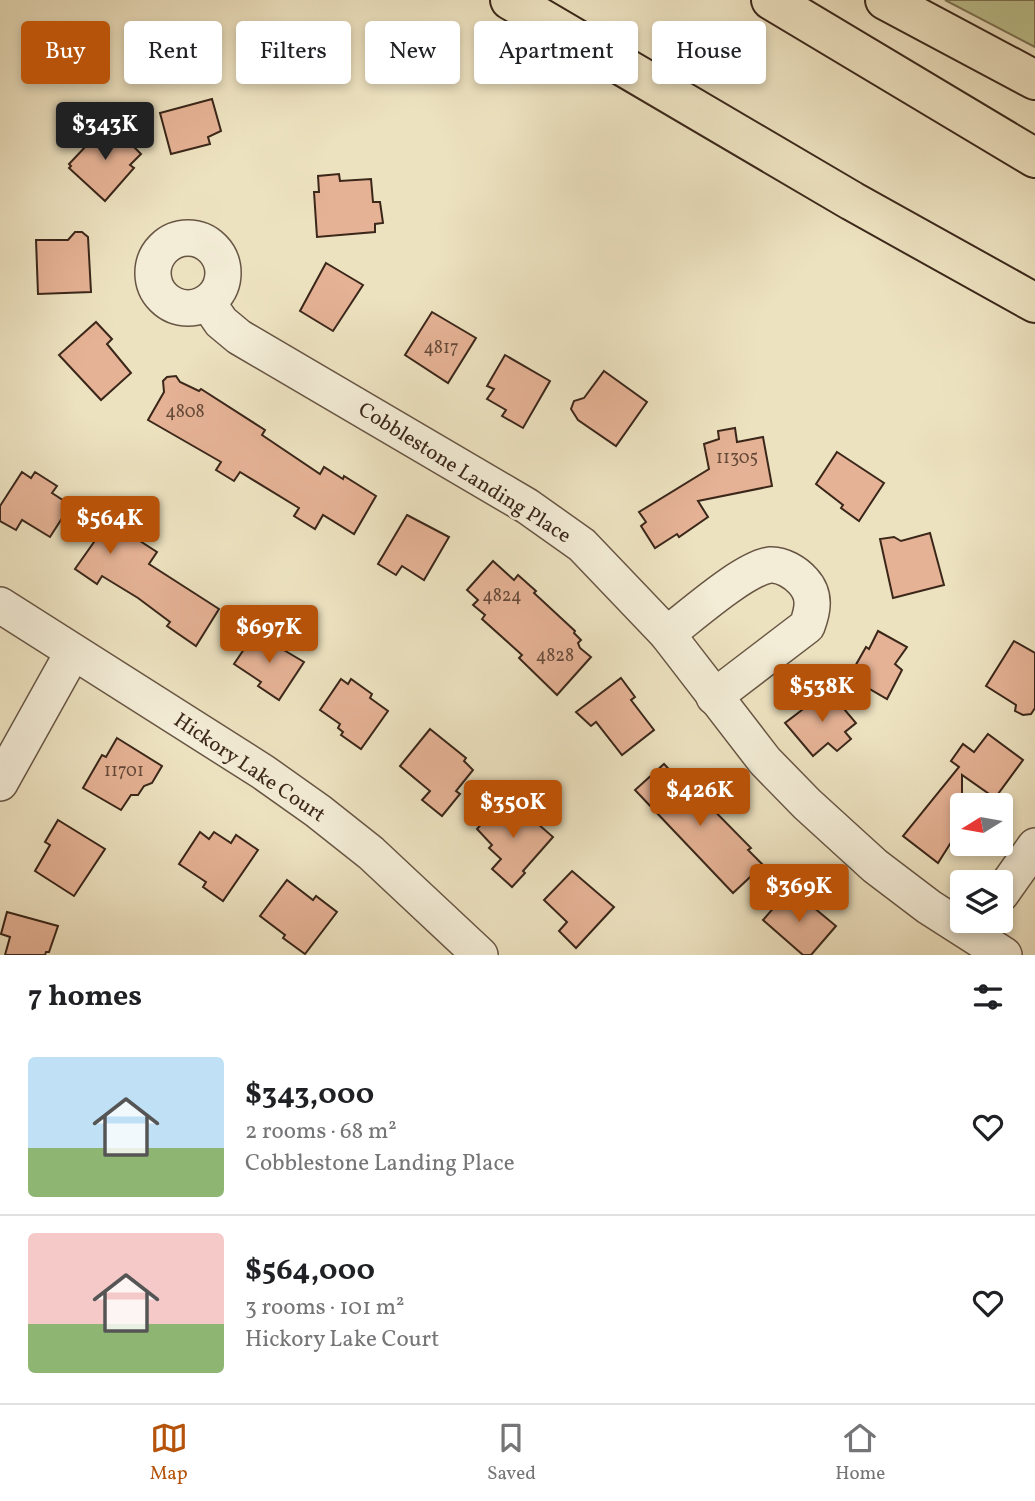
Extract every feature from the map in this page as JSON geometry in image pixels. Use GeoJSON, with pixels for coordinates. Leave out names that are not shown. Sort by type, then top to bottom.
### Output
{"type":"FeatureCollection","features":[{"type":"Feature","properties":{"kind":"highway"},"geometry":{"type":"LineString","coordinates":[[510,0],[852,201],[1035,303]]}},
{"type":"Feature","properties":{"kind":"highway"},"geometry":{"type":"LineString","coordinates":[[771,0],[1035,158]]}},
{"type":"Feature","properties":{"kind":"highway"},"geometry":{"type":"LineString","coordinates":[[884,0],[1035,80]]}},
{"type":"Feature","properties":{"kind":"street","name":"Cobblestone Landing Place"},"geometry":{"type":"LineString","coordinates":[[208,303],[221,322],[239,337],[527,506],[582,545],[667,634],[765,761],[807,804],[875,866],[929,907],[950,916]]}},
{"type":"Feature","properties":{"kind":"street"},"geometry":{"type":"LineString","coordinates":[[667,634],[753,570],[774,565],[797,573],[810,588],[814,609],[807,626],[714,697]]}},
{"type":"Feature","properties":{"kind":"street","name":"Hickory Lake Court"},"geometry":{"type":"LineString","coordinates":[[0,605],[263,772],[318,811],[371,853],[480,955]]}},
{"type":"Feature","properties":{"kind":"street"},"geometry":{"type":"LineString","coordinates":[[0,783],[74,652]]}},
{"type":"Feature","properties":{"kind":"street"},"geometry":{"type":"LineString","coordinates":[[1013,877],[1035,846]]}},
{"type":"Feature","properties":{"kind":"street","name":"Cobblestone Landing Place"},"geometry":{"type":"LineString","coordinates":[[983,933],[1004,955]]}},
{"type":"Feature","properties":{"kind":"green space"},"geometry":{"type":"Polygon","coordinates":[[[945,0],[1035,0],[1035,47],[945,0]]]}},
{"type":"Feature","properties":{"kind":"building"},"geometry":{"type":"Polygon","coordinates":[[[212,99],[221,131],[208,137],[210,144],[171,154],[160,113],[212,99]]]}},
{"type":"Feature","properties":{"kind":"building"},"geometry":{"type":"Polygon","coordinates":[[[111,124],[141,154],[130,165],[134,168],[105,201],[69,168],[69,164],[105,126],[108,128],[111,124]]]}},
{"type":"Feature","properties":{"kind":"building"},"geometry":{"type":"Polygon","coordinates":[[[339,174],[340,181],[371,179],[373,202],[380,202],[383,223],[375,224],[375,232],[317,237],[314,192],[319,192],[318,176],[339,174]]]}},
{"type":"Feature","properties":{"kind":"building"},"geometry":{"type":"Polygon","coordinates":[[[75,232],[82,232],[88,237],[91,292],[38,294],[36,240],[68,240],[75,232]]]}},
{"type":"Feature","properties":{"kind":"building"},"geometry":{"type":"Polygon","coordinates":[[[326,263],[363,285],[333,331],[300,311],[326,263]]]}},
{"type":"Feature","properties":{"kind":"building"},"geometry":{"type":"Polygon","coordinates":[[[432,312],[476,338],[448,383],[405,355],[432,312]]]}},
{"type":"Feature","properties":{"kind":"building"},"geometry":{"type":"Polygon","coordinates":[[[96,322],[112,339],[107,344],[131,373],[101,400],[59,355],[96,322]]]}},
{"type":"Feature","properties":{"kind":"building"},"geometry":{"type":"Polygon","coordinates":[[[505,355],[550,381],[523,428],[502,416],[506,410],[487,399],[494,389],[487,386],[505,355]]]}},
{"type":"Feature","properties":{"kind":"building"},"geometry":{"type":"Polygon","coordinates":[[[604,371],[647,402],[616,446],[578,420],[571,409],[574,401],[584,398],[604,371]]]}},
{"type":"Feature","properties":{"kind":"building"},"geometry":{"type":"Polygon","coordinates":[[[176,376],[180,382],[199,391],[201,389],[265,430],[262,435],[320,474],[324,467],[376,496],[354,534],[323,515],[315,529],[294,516],[299,508],[240,472],[234,481],[216,470],[221,462],[148,420],[164,392],[163,381],[167,377],[176,376]]]}},
{"type":"Feature","properties":{"kind":"building"},"geometry":{"type":"Polygon","coordinates":[[[735,428],[737,442],[763,437],[772,486],[698,501],[708,517],[679,537],[677,534],[655,548],[641,526],[646,522],[639,512],[709,469],[704,444],[719,439],[718,431],[735,428]]]}},
{"type":"Feature","properties":{"kind":"building"},"geometry":{"type":"Polygon","coordinates":[[[837,452],[884,483],[859,521],[816,484],[837,452]]]}},
{"type":"Feature","properties":{"kind":"building"},"geometry":{"type":"Polygon","coordinates":[[[22,472],[31,478],[35,472],[57,486],[52,493],[98,523],[99,521],[109,527],[112,523],[157,552],[149,564],[219,609],[196,646],[167,626],[170,622],[138,598],[102,576],[97,584],[75,569],[94,542],[61,520],[50,537],[22,520],[16,530],[0,521],[0,506],[22,472]]]}},
{"type":"Feature","properties":{"kind":"building"},"geometry":{"type":"Polygon","coordinates":[[[407,515],[449,537],[424,580],[402,566],[396,575],[378,564],[407,515]]]}},
{"type":"Feature","properties":{"kind":"building"},"geometry":{"type":"Polygon","coordinates":[[[930,533],[944,585],[893,598],[880,539],[894,537],[901,541],[930,533]]]}},
{"type":"Feature","properties":{"kind":"building"},"geometry":{"type":"Polygon","coordinates":[[[493,561],[514,580],[518,575],[536,591],[534,593],[575,631],[581,640],[578,643],[580,648],[591,657],[557,695],[519,658],[522,655],[482,619],[485,615],[473,605],[478,600],[467,590],[493,561]]]}},
{"type":"Feature","properties":{"kind":"building"},"geometry":{"type":"Polygon","coordinates":[[[878,631],[907,647],[895,664],[902,670],[887,699],[849,677],[878,631]]]}},
{"type":"Feature","properties":{"kind":"building"},"geometry":{"type":"Polygon","coordinates":[[[255,633],[304,662],[279,700],[258,686],[261,682],[234,664],[255,633]]]}},
{"type":"Feature","properties":{"kind":"building"},"geometry":{"type":"Polygon","coordinates":[[[1014,641],[1035,653],[1035,708],[1031,714],[1023,715],[1015,711],[1016,705],[986,686],[1014,641]]]}},
{"type":"Feature","properties":{"kind":"building"},"geometry":{"type":"Polygon","coordinates":[[[621,678],[635,697],[631,700],[654,730],[622,755],[596,722],[591,726],[576,712],[621,678]]]}},
{"type":"Feature","properties":{"kind":"building"},"geometry":{"type":"Polygon","coordinates":[[[341,679],[348,684],[351,679],[372,694],[370,698],[388,711],[361,749],[341,735],[343,732],[338,728],[340,724],[320,710],[341,679]]]}},
{"type":"Feature","properties":{"kind":"building"},"geometry":{"type":"Polygon","coordinates":[[[828,690],[856,723],[845,732],[851,739],[837,751],[828,743],[813,756],[785,723],[828,690]]]}},
{"type":"Feature","properties":{"kind":"building"},"geometry":{"type":"Polygon","coordinates":[[[430,729],[466,758],[464,761],[473,770],[456,791],[460,794],[442,816],[422,800],[430,791],[400,766],[430,729]]]}},
{"type":"Feature","properties":{"kind":"building"},"geometry":{"type":"Polygon","coordinates":[[[988,734],[1023,760],[999,793],[988,793],[962,775],[962,793],[950,793],[950,844],[938,863],[903,836],[959,767],[951,761],[963,744],[974,752],[988,734]]]}},
{"type":"Feature","properties":{"kind":"building"},"geometry":{"type":"Polygon","coordinates":[[[117,738],[162,766],[152,783],[144,786],[138,795],[131,795],[121,810],[83,788],[102,755],[106,757],[117,738]]]}},
{"type":"Feature","properties":{"kind":"building"},"geometry":{"type":"Polygon","coordinates":[[[664,764],[679,780],[692,788],[751,848],[748,850],[763,865],[733,893],[635,790],[664,764]]]}},
{"type":"Feature","properties":{"kind":"building"},"geometry":{"type":"Polygon","coordinates":[[[506,796],[553,837],[512,887],[492,869],[501,859],[489,848],[492,845],[477,829],[506,796]]]}},
{"type":"Feature","properties":{"kind":"building"},"geometry":{"type":"Polygon","coordinates":[[[58,820],[105,849],[74,896],[35,871],[50,845],[45,842],[58,820]]]}},
{"type":"Feature","properties":{"kind":"building"},"geometry":{"type":"Polygon","coordinates":[[[200,832],[209,839],[214,832],[231,843],[236,835],[258,850],[223,901],[203,887],[206,882],[179,864],[200,832]]]}},
{"type":"Feature","properties":{"kind":"building"},"geometry":{"type":"Polygon","coordinates":[[[572,871],[614,907],[576,948],[559,931],[567,922],[544,900],[572,871]]]}},
{"type":"Feature","properties":{"kind":"building"},"geometry":{"type":"Polygon","coordinates":[[[287,880],[313,900],[316,896],[337,912],[305,954],[260,916],[287,880]]]}},
{"type":"Feature","properties":{"kind":"building"},"geometry":{"type":"Polygon","coordinates":[[[789,890],[805,905],[807,902],[836,926],[811,955],[803,955],[763,920],[789,890]]]}},
{"type":"Feature","properties":{"kind":"building"},"geometry":{"type":"Polygon","coordinates":[[[7,912],[58,926],[49,952],[45,955],[5,955],[10,937],[1,934],[7,912]]]}}]}
